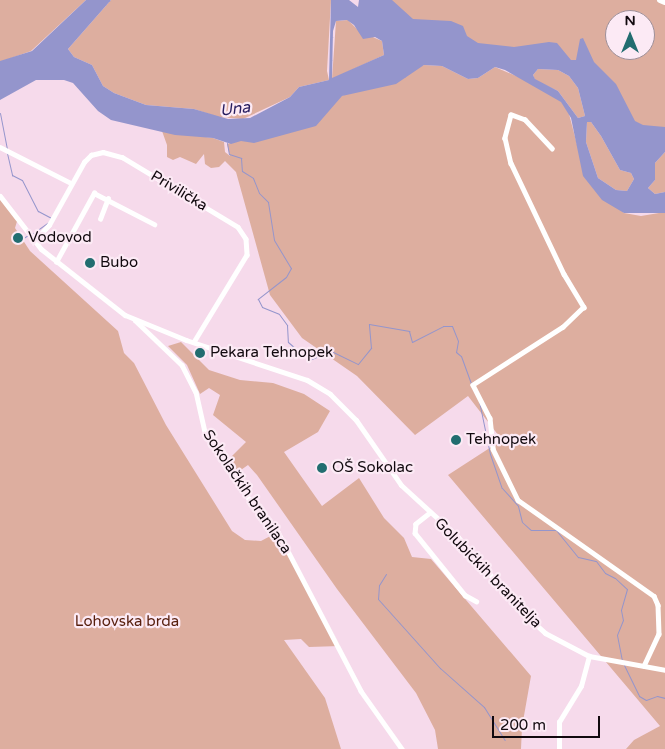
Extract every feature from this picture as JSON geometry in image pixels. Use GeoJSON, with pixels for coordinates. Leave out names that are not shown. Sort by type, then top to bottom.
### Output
{"type":"FeatureCollection","features":[{"type":"Feature","properties":{"kind":"main road"},"geometry":{"type":"LineString","coordinates":[[660,0],[665,2]]}},
{"type":"Feature","properties":{"kind":"street"},"geometry":{"type":"LineString","coordinates":[[552,149],[525,120],[511,115],[504,138],[510,163],[564,274],[584,304],[584,309],[563,327],[509,359],[473,385],[490,418],[493,449],[518,500],[654,596],[658,605],[659,634],[642,666]]}},
{"type":"Feature","properties":{"kind":"street"},"geometry":{"type":"LineString","coordinates":[[0,146],[71,183]]}},
{"type":"Feature","properties":{"kind":"street","name":"Privilička"},"geometry":{"type":"LineString","coordinates":[[34,241],[49,225],[71,183],[91,155],[112,153],[242,231],[247,245],[245,259],[194,342]]}},
{"type":"Feature","properties":{"kind":"street"},"geometry":{"type":"LineString","coordinates":[[56,262],[92,195],[98,193],[154,224]]}},
{"type":"Feature","properties":{"kind":"street","name":"Golubićkih branitelja"},"geometry":{"type":"LineString","coordinates":[[0,196],[34,241],[56,262],[135,320],[307,380],[330,394],[356,420],[401,485],[458,537],[533,624],[558,641],[589,656],[665,670]]}},
{"type":"Feature","properties":{"kind":"street"},"geometry":{"type":"LineString","coordinates":[[100,219],[108,198]]}},
{"type":"Feature","properties":{"kind":"street","name":"Sokolačkih branilaca"},"geometry":{"type":"LineString","coordinates":[[135,320],[182,365],[196,392],[205,432],[221,448],[249,499],[278,532],[362,691],[402,749]]}},
{"type":"Feature","properties":{"kind":"street"},"geometry":{"type":"LineString","coordinates":[[430,513],[416,524],[415,533],[465,595],[476,601]]}},
{"type":"Feature","properties":{"kind":"street"},"geometry":{"type":"LineString","coordinates":[[559,749],[558,722],[581,686],[589,656]]}},
{"type":"Feature","properties":{"kind":"green space"},"geometry":{"type":"Polygon","coordinates":[[[0,0],[86,0],[31,51],[0,62],[0,0]]]}},
{"type":"Feature","properties":{"kind":"green space"},"geometry":{"type":"Polygon","coordinates":[[[111,0],[331,0],[327,71],[329,80],[299,87],[290,97],[243,119],[218,117],[194,109],[146,105],[114,93],[103,86],[92,65],[74,57],[68,49],[111,0]]]}},
{"type":"Feature","properties":{"kind":"green space"},"geometry":{"type":"Polygon","coordinates":[[[390,0],[665,0],[665,130],[641,128],[575,64],[487,48],[404,18],[390,0]]]}},
{"type":"Feature","properties":{"kind":"green space"},"geometry":{"type":"Polygon","coordinates":[[[348,20],[359,31],[382,41],[384,55],[332,79],[336,21],[348,20]]]}},
{"type":"Feature","properties":{"kind":"green space"},"geometry":{"type":"Polygon","coordinates":[[[424,65],[442,66],[468,79],[478,78],[495,67],[542,87],[558,97],[568,110],[586,179],[624,213],[641,216],[665,212],[665,749],[626,749],[634,740],[660,726],[448,475],[502,440],[468,396],[415,435],[357,376],[302,338],[270,295],[236,172],[225,161],[219,167],[211,168],[205,164],[204,154],[196,164],[180,157],[173,160],[167,157],[167,145],[162,131],[213,138],[224,142],[225,152],[230,156],[227,144],[291,126],[328,101],[424,65]]]}},
{"type":"Feature","properties":{"kind":"green space"},"geometry":{"type":"Polygon","coordinates":[[[538,69],[558,70],[569,76],[578,88],[585,116],[578,118],[558,91],[535,80],[533,75],[538,69]]]}},
{"type":"Feature","properties":{"kind":"green space"},"geometry":{"type":"Polygon","coordinates":[[[587,122],[591,122],[601,136],[620,170],[631,173],[634,179],[627,191],[616,190],[598,178],[586,142],[587,122]]]}},
{"type":"Feature","properties":{"kind":"green space"},"geometry":{"type":"Polygon","coordinates":[[[665,152],[665,192],[655,194],[648,188],[655,180],[655,163],[665,152]]]}},
{"type":"Feature","properties":{"kind":"green space","name":"Lohovska brda"},"geometry":{"type":"Polygon","coordinates":[[[0,196],[18,218],[15,228],[30,251],[118,331],[124,353],[134,363],[166,425],[232,531],[245,540],[261,541],[278,532],[340,646],[309,647],[301,639],[284,640],[325,698],[341,749],[0,749],[0,196]]]}},
{"type":"Feature","properties":{"kind":"green space"},"geometry":{"type":"Polygon","coordinates":[[[181,342],[209,370],[240,380],[273,383],[304,394],[330,411],[318,432],[284,452],[322,506],[359,478],[384,518],[404,538],[412,557],[431,559],[531,676],[522,727],[521,749],[438,749],[435,730],[416,693],[337,589],[257,475],[248,465],[238,472],[230,458],[246,442],[213,415],[220,395],[209,388],[200,394],[187,365],[168,346],[181,342]]]}},
{"type":"Feature","properties":{"kind":"water"},"geometry":{"type":"Polygon","coordinates":[[[86,0],[111,0],[68,49],[74,57],[92,65],[103,86],[114,93],[146,105],[194,109],[228,119],[250,118],[290,97],[299,87],[329,80],[331,0],[349,0],[358,7],[359,0],[392,0],[413,19],[451,21],[463,26],[467,36],[478,43],[514,47],[549,42],[557,43],[571,60],[576,60],[580,39],[583,38],[594,62],[616,84],[635,121],[643,125],[665,127],[665,152],[655,163],[655,180],[648,188],[655,194],[665,192],[665,213],[624,213],[602,200],[583,176],[571,118],[561,102],[505,70],[495,67],[478,78],[468,79],[442,66],[424,65],[396,84],[342,96],[316,126],[254,143],[241,141],[231,144],[213,138],[175,135],[111,120],[98,111],[73,83],[64,80],[36,80],[0,100],[0,61],[32,51],[86,0]],[[347,20],[336,21],[333,31],[332,78],[384,55],[382,41],[375,37],[363,39],[354,25],[347,20]],[[538,69],[533,75],[535,79],[558,91],[578,118],[585,116],[578,88],[569,76],[558,70],[538,69]],[[587,122],[586,142],[598,178],[616,190],[627,191],[634,179],[631,173],[620,170],[591,122],[587,122]]]}},
{"type":"Feature","properties":{"kind":"waterway"},"geometry":{"type":"LineString","coordinates":[[0,113],[7,149]]}},
{"type":"Feature","properties":{"kind":"waterway"},"geometry":{"type":"LineString","coordinates":[[227,143],[229,154],[241,158],[242,171],[253,178],[259,193],[268,202],[274,240],[291,268],[286,277],[258,299],[262,307],[279,314],[287,325],[288,342],[309,360],[331,351],[358,364],[371,348],[369,324],[409,331],[412,342],[443,326],[452,326],[458,341],[456,352],[461,356],[474,391]]}},
{"type":"Feature","properties":{"kind":"waterway"},"geometry":{"type":"LineString","coordinates":[[7,153],[12,175],[22,180],[38,211],[51,218]]}},
{"type":"Feature","properties":{"kind":"waterway"},"geometry":{"type":"LineString","coordinates":[[32,234],[47,223]]}},
{"type":"Feature","properties":{"kind":"waterway"},"geometry":{"type":"LineString","coordinates":[[22,239],[28,235]]}},
{"type":"Feature","properties":{"kind":"waterway"},"geometry":{"type":"LineString","coordinates":[[479,401],[490,454],[502,488],[518,506],[522,522],[531,530],[556,530],[578,557],[596,561],[605,573],[615,578],[627,589],[621,610],[623,620],[617,635],[622,661]]}},
{"type":"Feature","properties":{"kind":"waterway"},"geometry":{"type":"LineString","coordinates":[[386,574],[379,585],[378,599],[440,668],[484,707],[505,740]]}},
{"type":"Feature","properties":{"kind":"waterway"},"geometry":{"type":"LineString","coordinates":[[624,665],[639,696],[646,700],[657,696],[665,698]]}},
{"type":"Feature","properties":{"kind":"place","name":"Vodovod"},"geometry":{"type":"Point","coordinates":[18,238]}},
{"type":"Feature","properties":{"kind":"place","name":"Bubo"},"geometry":{"type":"Point","coordinates":[90,263]}},
{"type":"Feature","properties":{"kind":"place","name":"Pekara Tehnopek"},"geometry":{"type":"Point","coordinates":[200,353]}},
{"type":"Feature","properties":{"kind":"place","name":"Tehnopek"},"geometry":{"type":"Point","coordinates":[456,440]}},
{"type":"Feature","properties":{"kind":"place","name":"OŠ Sokolac"},"geometry":{"type":"Point","coordinates":[322,468]}},
{"type":"Feature","properties":{"kind":"water label","name":"Una"},"geometry":{"type":"Point","coordinates":[235,109]}}]}
